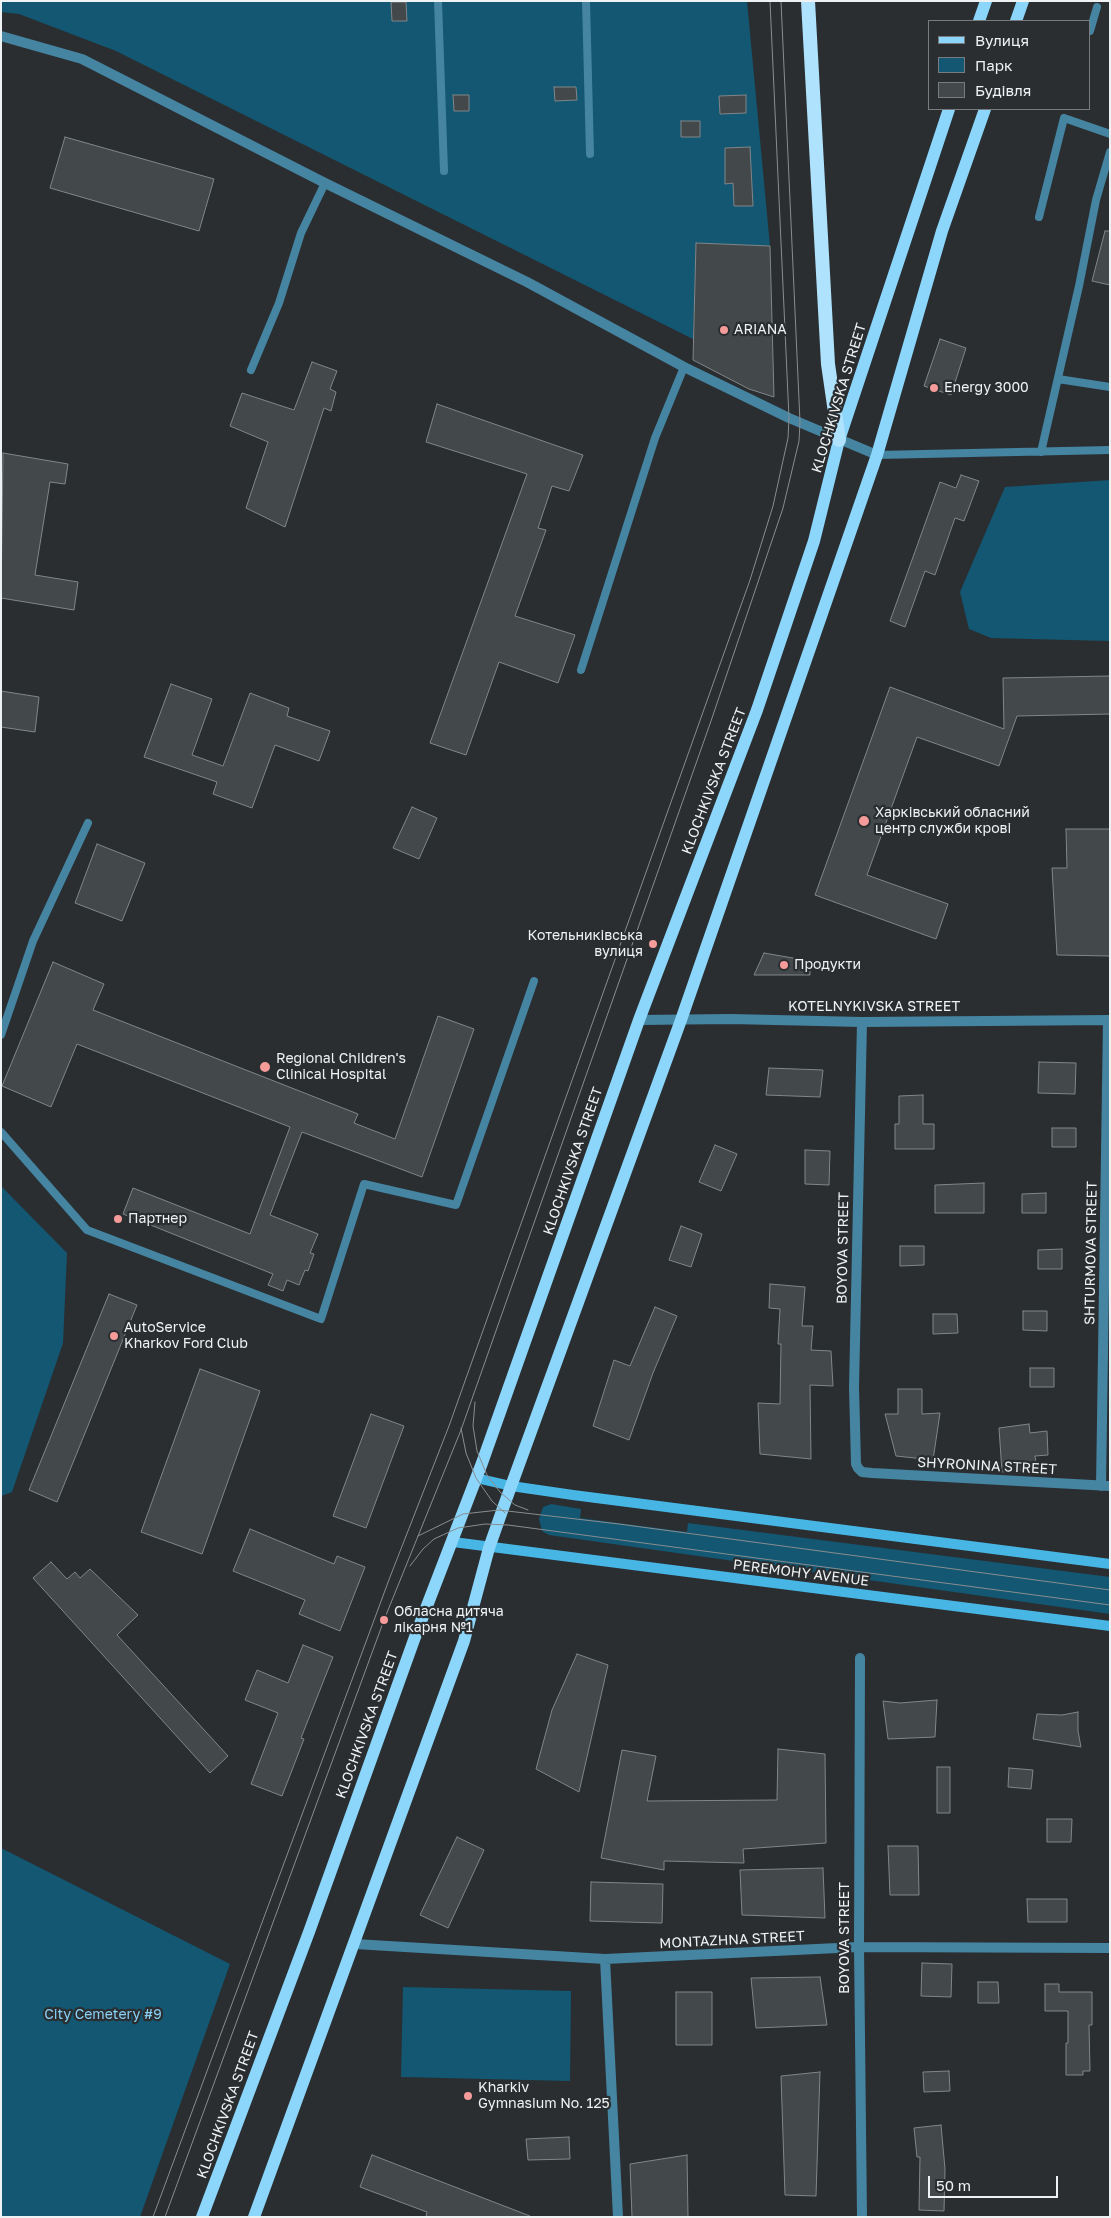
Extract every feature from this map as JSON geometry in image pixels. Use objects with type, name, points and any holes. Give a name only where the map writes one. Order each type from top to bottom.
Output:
[{"type":"highway","points":[[808,1],[828,364],[839,440]]},
{"type":"main road","points":[[979,20],[986,1]]},
{"type":"main road","points":[[1016,20],[1022,1]]},
{"type":"main road","name":"KLOCHKIVSKA STREET","points":[[202,2217],[309,1932],[415,1637],[453,1542],[639,1020],[757,710],[814,541],[839,440],[949,110]]},
{"type":"main road","points":[[254,2217],[464,1641],[489,1548],[681,1020],[877,455],[942,231],[985,110]]},
{"type":"main road","points":[[476,1478],[511,1486],[1110,1564]]},
{"type":"main road","name":"PEREMOHY AVENUE","points":[[453,1542],[1110,1626]]},
{"type":"street","points":[[1,36],[82,59],[325,183],[527,282],[684,367],[788,418],[877,455]]},
{"type":"street","name":"KOTELNYKIVSKA STREET","points":[[639,1020],[731,1019],[862,1022],[1109,1020]]},
{"type":"street","name":"SHTURMOVA STREET","points":[[1105,1486],[1109,1020]]},
{"type":"street","name":"BOYOVA STREET","points":[[862,1022],[854,1387],[856,1464],[862,1472]]},
{"type":"street","name":"SHYRONINA STREET","points":[[862,1472],[1105,1486]]},
{"type":"street","name":"BOYOVA STREET","points":[[860,1658],[859,1947],[862,2217]]},
{"type":"street","name":"MONTAZHNA STREET","points":[[355,1944],[605,1960],[859,1947],[1110,1948]]},
{"type":"street","points":[[605,1960],[618,2217]]},
{"type":"lane","points":[[438,1],[444,171]]},
{"type":"lane","points":[[586,1],[590,154]]},
{"type":"lane","points":[[1091,28],[1097,7]]},
{"type":"lane","points":[[1039,217],[1067,110]]},
{"type":"lane","points":[[1064,118],[1110,134]]},
{"type":"lane","points":[[1041,452],[1096,200],[1110,152]]},
{"type":"lane","points":[[251,370],[280,303],[301,233],[325,183]]},
{"type":"lane","points":[[581,670],[656,438],[684,367]]},
{"type":"lane","points":[[1058,379],[1110,386]]},
{"type":"lane","points":[[877,455],[1110,450]]},
{"type":"lane","points":[[1,1034],[33,941],[88,823]]},
{"type":"lane","points":[[1,1132],[88,1230],[321,1319],[364,1184],[456,1205],[534,981]]},
{"type":"green space","points":[[1,1],[747,1],[770,246],[696,244],[693,339],[116,51],[19,14],[1,12]]},
{"type":"green space","points":[[1110,480],[1110,641],[991,638],[969,629],[960,592],[1005,487]]},
{"type":"green space","points":[[1,1186],[67,1253],[63,1343],[12,1492],[1,1496]]},
{"type":"green space","points":[[551,1504],[581,1509],[580,1518],[687,1532],[688,1523],[1110,1577],[1110,1614],[549,1535],[542,1531],[539,1519],[543,1507]]},
{"type":"green space","name":"City Cemetery #9","points":[[1,1848],[230,1964],[140,2217],[1,2217]]},
{"type":"green space","points":[[403,1987],[571,1991],[570,2081],[401,2077]]},
{"type":"building","points":[[391,2],[406,2],[407,21],[392,21]]},
{"type":"building","points":[[554,87],[576,87],[577,100],[555,101]]},
{"type":"building","points":[[453,95],[469,95],[469,111],[454,111]]},
{"type":"building","points":[[746,95],[746,113],[720,114],[719,96]]},
{"type":"building","points":[[681,121],[700,121],[700,137],[681,137]]},
{"type":"building","points":[[65,137],[214,179],[199,231],[50,188]]},
{"type":"building","points":[[750,147],[753,206],[734,206],[733,183],[725,184],[725,148]]},
{"type":"building","points":[[1105,231],[1110,231],[1110,285],[1092,281]]},
{"type":"building","points":[[696,243],[770,246],[774,397],[749,389],[693,360]]},
{"type":"building","points":[[940,339],[966,348],[951,395],[924,386]]},
{"type":"building","points":[[312,362],[337,371],[330,389],[336,392],[331,411],[324,408],[285,527],[246,508],[268,442],[230,426],[242,393],[294,410]]},
{"type":"building","points":[[437,404],[583,455],[569,491],[552,486],[538,528],[546,530],[515,616],[575,635],[558,683],[499,662],[466,755],[430,743],[527,474],[426,442]]},
{"type":"building","points":[[3,453],[68,464],[65,484],[50,482],[35,575],[78,582],[74,610],[1,598]]},
{"type":"building","points":[[961,475],[979,481],[964,521],[955,518],[935,575],[925,571],[905,627],[890,621],[940,482],[956,488]]},
{"type":"building","name":"Харківський обласний центр служби крові","points":[[1110,676],[1110,714],[1017,716],[999,766],[917,737],[867,875],[948,904],[936,939],[815,895],[890,687],[1004,729],[1003,678]]},
{"type":"building","points":[[171,684],[212,699],[192,755],[223,766],[250,693],[289,708],[287,716],[330,731],[319,761],[275,745],[252,808],[213,794],[217,782],[144,757]]},
{"type":"building","points":[[1,691],[39,697],[35,732],[1,727]]},
{"type":"building","points":[[412,807],[437,818],[419,859],[393,848]]},
{"type":"building","points":[[1066,829],[1110,829],[1110,956],[1057,955],[1052,868],[1067,868]]},
{"type":"building","points":[[97,844],[145,863],[122,921],[75,903]]},
{"type":"building","name":"Продукти","points":[[764,953],[810,961],[810,975],[754,975]]},
{"type":"building","points":[[53,962],[104,984],[93,1010],[358,1114],[354,1123],[395,1139],[438,1016],[474,1029],[422,1177],[302,1132],[270,1215],[318,1234],[310,1253],[314,1254],[308,1271],[305,1270],[299,1285],[287,1280],[283,1291],[268,1285],[273,1274],[123,1214],[133,1188],[250,1234],[290,1127],[77,1044],[51,1107],[2,1086]]},
{"type":"building","points":[[1039,1062],[1076,1063],[1075,1094],[1038,1093]]},
{"type":"building","points":[[769,1068],[823,1070],[820,1097],[766,1095]]},
{"type":"building","points":[[923,1095],[923,1124],[934,1124],[934,1149],[895,1149],[895,1124],[899,1124],[899,1096]]},
{"type":"building","points":[[1052,1128],[1076,1128],[1076,1147],[1052,1147]]},
{"type":"building","points":[[715,1145],[737,1154],[721,1191],[699,1182]]},
{"type":"building","points":[[805,1150],[830,1151],[829,1185],[805,1184]]},
{"type":"building","points":[[984,1183],[984,1213],[935,1213],[935,1185]]},
{"type":"building","points":[[1046,1193],[1046,1213],[1022,1213],[1022,1194]]},
{"type":"building","points":[[681,1226],[702,1234],[691,1267],[669,1260]]},
{"type":"building","points":[[900,1246],[924,1246],[924,1265],[900,1266]]},
{"type":"building","points":[[1062,1249],[1062,1269],[1038,1269],[1038,1250]]},
{"type":"building","points":[[770,1284],[805,1287],[802,1326],[813,1326],[811,1350],[831,1351],[833,1386],[810,1385],[811,1459],[760,1454],[758,1403],[780,1404],[781,1344],[778,1344],[780,1309],[769,1308]]},
{"type":"building","points":[[109,1294],[137,1305],[57,1502],[29,1490]]},
{"type":"building","points":[[655,1307],[677,1316],[653,1373],[629,1440],[593,1426],[614,1360],[630,1366]]},
{"type":"building","points":[[1023,1311],[1047,1311],[1047,1331],[1023,1330]]},
{"type":"building","points":[[933,1314],[957,1314],[958,1333],[933,1334]]},
{"type":"building","points":[[1030,1368],[1054,1368],[1054,1387],[1030,1387]]},
{"type":"building","points":[[200,1369],[260,1391],[202,1554],[141,1532]]},
{"type":"building","points":[[898,1389],[922,1389],[922,1414],[940,1413],[933,1460],[896,1456],[885,1414],[898,1414]]},
{"type":"building","points":[[371,1414],[404,1426],[366,1528],[333,1516]]},
{"type":"building","points":[[1029,1424],[1030,1433],[1047,1431],[1048,1455],[1035,1456],[1037,1468],[1002,1472],[999,1428]]},
{"type":"building","points":[[250,1529],[334,1564],[337,1556],[365,1567],[340,1631],[299,1614],[305,1600],[233,1571]]},
{"type":"building","points":[[51,1562],[67,1579],[75,1572],[80,1578],[90,1569],[138,1615],[117,1635],[228,1756],[210,1773],[33,1578]]},
{"type":"building","points":[[303,1645],[333,1657],[301,1738],[304,1739],[282,1796],[251,1784],[278,1713],[245,1700],[257,1670],[288,1683]]},
{"type":"building","points":[[577,1654],[608,1665],[579,1792],[536,1769],[552,1710]]},
{"type":"building","points":[[937,1700],[935,1737],[888,1739],[883,1701],[900,1703]]},
{"type":"building","points":[[1078,1712],[1078,1731],[1081,1747],[1033,1739],[1037,1714],[1062,1715]]},
{"type":"building","points":[[778,1749],[825,1754],[826,1843],[743,1849],[744,1863],[664,1861],[664,1870],[601,1858],[622,1750],[656,1756],[647,1801],[777,1800]]},
{"type":"building","points":[[937,1767],[950,1767],[950,1813],[937,1813]]},
{"type":"building","points":[[1009,1768],[1033,1770],[1031,1789],[1008,1787]]},
{"type":"building","points":[[1047,1819],[1072,1819],[1071,1842],[1047,1842]]},
{"type":"building","points":[[457,1837],[484,1850],[448,1928],[420,1915]]},
{"type":"building","points":[[888,1846],[918,1846],[919,1895],[890,1895]]},
{"type":"building","points":[[823,1868],[825,1918],[742,1915],[740,1870]]},
{"type":"building","points":[[591,1882],[663,1884],[662,1923],[590,1921]]},
{"type":"building","points":[[1027,1899],[1067,1899],[1067,1922],[1028,1922]]},
{"type":"building","points":[[922,1963],[952,1964],[951,1997],[921,1996]]},
{"type":"building","points":[[820,1977],[827,2025],[756,2028],[751,1978]]},
{"type":"building","points":[[978,1982],[998,1982],[999,2003],[978,2003]]},
{"type":"building","points":[[1045,1984],[1059,1984],[1059,1992],[1092,1992],[1092,2025],[1089,2025],[1090,2071],[1083,2071],[1083,2075],[1066,2075],[1068,2011],[1045,2011]]},
{"type":"building","points":[[676,1992],[712,1992],[712,2045],[676,2045]]},
{"type":"building","points":[[949,2071],[950,2091],[924,2092],[923,2072]]},
{"type":"building","points":[[820,2072],[816,2196],[785,2195],[781,2076]]},
{"type":"building","points":[[941,2125],[945,2169],[944,2211],[919,2210],[920,2157],[917,2157],[914,2128]]},
{"type":"building","points":[[569,2137],[570,2159],[528,2160],[526,2139]]},
{"type":"building","points":[[372,2155],[530,2216],[426,2217],[427,2212],[360,2187]]},
{"type":"building","points":[[687,2155],[688,2217],[632,2217],[630,2164]]},
{"type":"tram line","points":[[153,2217],[390,1577],[449,1426],[750,580],[773,506],[788,438],[789,418],[770,1]]},
{"type":"tram line","points":[[165,2217],[384,1620],[461,1430],[711,721],[783,508],[799,441],[800,422],[781,1]]},
{"type":"tram line","points":[[475,1402],[473,1426],[477,1451],[487,1475],[500,1492],[515,1505],[528,1510]]},
{"type":"tram line","points":[[461,1428],[466,1453],[476,1478],[492,1501],[505,1513]]},
{"type":"tram line","points":[[418,1536],[463,1514],[499,1510],[619,1524],[1110,1590]]},
{"type":"tram line","points":[[410,1566],[423,1549],[434,1539],[458,1528],[485,1524],[508,1525],[1110,1605]]},
{"type":"place","name":"ARIANA","points":[[724,330]]},
{"type":"place","name":"Energy 3000","points":[[934,388]]},
{"type":"place","name":"Харківський обласний центр служби крові","points":[[864,821]]},
{"type":"place","name":"Котельниківська вулиця","points":[[653,944]]},
{"type":"place","name":"Продукти","points":[[784,965]]},
{"type":"place","name":"Regional Children's Clinical Hospital","points":[[265,1067]]},
{"type":"place","name":"Партнер","points":[[118,1219]]},
{"type":"place","name":"AutoService Kharkov Ford Club","points":[[114,1336]]},
{"type":"place","name":"Обласна дитяча лікарня №1","points":[[384,1620]]},
{"type":"place","name":"Kharkiv Gymnasium No. 125","points":[[468,2096]]}]
